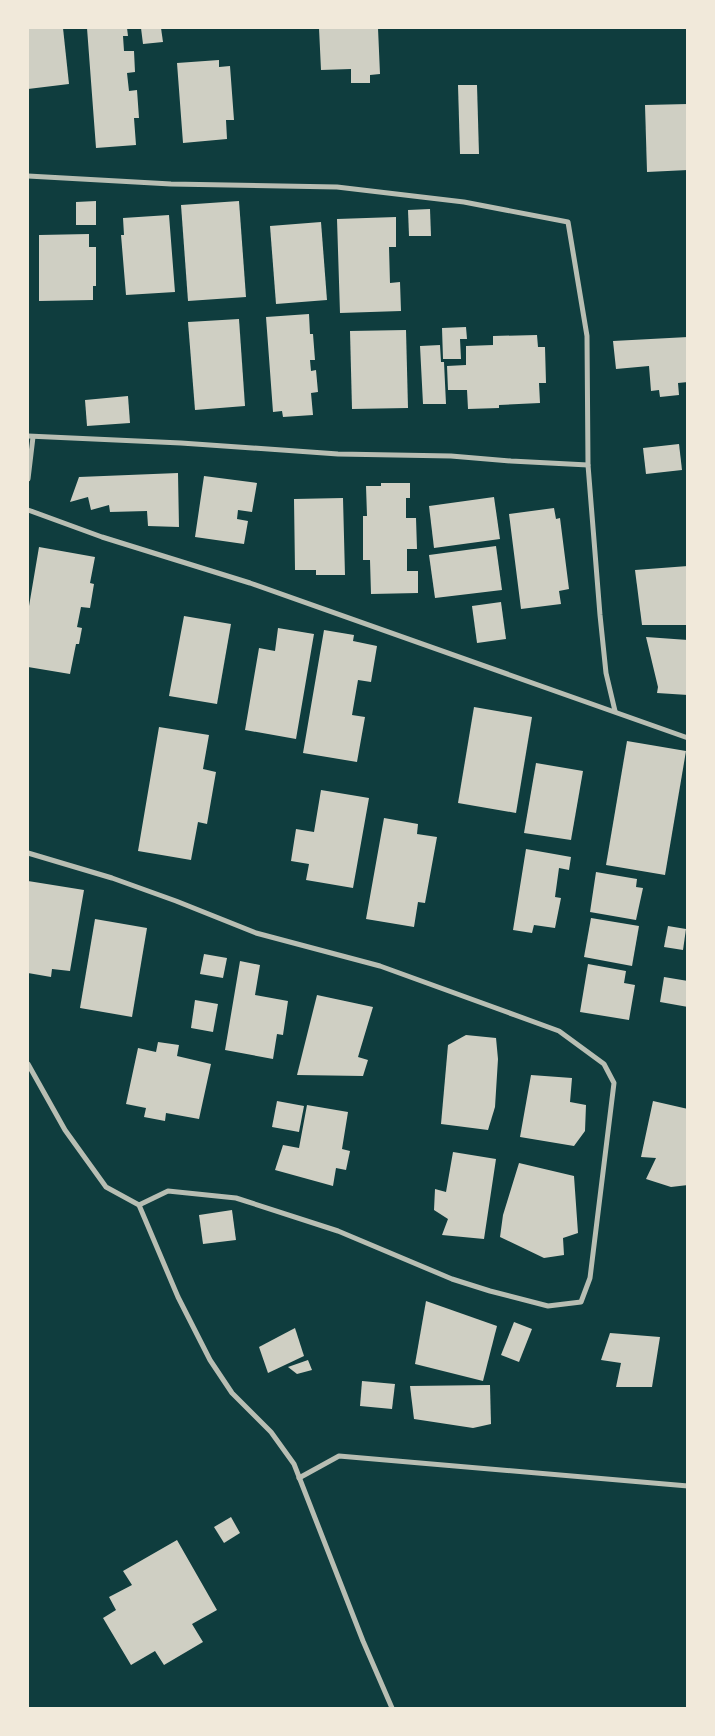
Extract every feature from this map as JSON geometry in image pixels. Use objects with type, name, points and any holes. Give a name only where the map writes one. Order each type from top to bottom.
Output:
[{"type":"street","points":[[28,176],[171,184],[337,187],[464,202],[568,222],[588,336],[588,465],[606,673],[615,711]]},
{"type":"street","points":[[28,479],[30,436],[338,454],[451,456],[588,465]]},
{"type":"street","points":[[28,510],[102,537],[250,583],[688,738]]},
{"type":"street","points":[[28,853],[112,878],[256,933],[380,966],[559,1031],[604,1064],[614,1083],[590,1278],[581,1302],[548,1306],[490,1291],[452,1279],[338,1231],[236,1198],[168,1191],[139,1205]]},
{"type":"street","points":[[28,1064],[65,1130],[106,1187],[139,1205],[178,1297],[210,1360],[232,1394],[271,1432],[294,1464],[363,1641],[392,1708]]},
{"type":"street","points":[[299,1478],[339,1456],[688,1486]]},
{"type":"building","points":[[28,28],[63,28],[69,84],[28,89]]},
{"type":"building","points":[[87,28],[127,28],[128,36],[123,36],[124,51],[134,51],[135,72],[127,73],[129,91],[137,90],[139,118],[134,118],[136,145],[96,148]]},
{"type":"building","points":[[141,28],[161,28],[163,42],[143,44]]},
{"type":"building","points":[[319,28],[378,28],[380,74],[370,75],[370,83],[351,83],[351,69],[321,70]]},
{"type":"building","points":[[219,60],[219,67],[230,66],[234,120],[226,120],[227,139],[183,143],[177,63]]},
{"type":"building","points":[[458,85],[477,85],[479,154],[460,154]]},
{"type":"building","points":[[688,104],[688,170],[647,172],[645,105]]},
{"type":"building","points":[[96,201],[96,225],[76,225],[76,202]]},
{"type":"building","points":[[239,201],[246,297],[188,301],[181,205]]},
{"type":"building","points":[[430,209],[431,236],[409,236],[408,210]]},
{"type":"building","points":[[169,215],[175,292],[126,295],[121,235],[124,235],[123,218]]},
{"type":"building","points":[[396,217],[396,247],[389,247],[390,283],[400,282],[401,311],[340,313],[337,219]]},
{"type":"building","points":[[321,222],[327,300],[276,304],[270,226]]},
{"type":"building","points":[[89,234],[89,247],[96,247],[96,286],[93,286],[93,300],[39,301],[39,235]]},
{"type":"building","points":[[309,314],[310,334],[313,334],[315,360],[310,360],[311,371],[316,370],[318,392],[311,393],[313,415],[283,417],[282,411],[273,412],[266,317]]},
{"type":"building","points":[[239,319],[245,406],[195,410],[188,322]]},
{"type":"building","points":[[466,327],[467,339],[460,339],[461,359],[443,359],[442,328]]},
{"type":"building","points":[[406,330],[408,408],[352,409],[350,331]]},
{"type":"building","points":[[537,335],[538,347],[545,347],[546,383],[539,383],[540,403],[499,405],[499,408],[468,409],[467,390],[448,390],[447,366],[466,365],[466,346],[493,345],[493,336]]},
{"type":"building","points":[[688,337],[688,382],[678,383],[679,395],[660,397],[659,390],[651,391],[649,366],[616,369],[613,341]]},
{"type":"building","points":[[440,345],[441,362],[444,362],[446,404],[423,404],[420,346]]},
{"type":"building","points":[[128,396],[130,423],[87,426],[85,400]]},
{"type":"building","points":[[679,444],[682,470],[646,474],[643,448]]},
{"type":"building","points":[[178,473],[179,527],[148,526],[147,511],[110,512],[109,505],[91,510],[88,497],[70,502],[79,477]]},
{"type":"building","points":[[204,476],[257,483],[252,512],[238,510],[237,519],[248,521],[244,544],[195,537]]},
{"type":"building","points":[[381,483],[410,483],[410,498],[406,498],[406,518],[416,518],[417,549],[407,549],[407,571],[418,571],[418,593],[371,594],[370,560],[363,560],[363,516],[367,516],[366,486],[381,486]]},
{"type":"building","points":[[494,497],[500,539],[434,548],[429,506]]},
{"type":"building","points":[[343,498],[345,575],[316,575],[316,570],[295,570],[294,499]]},
{"type":"building","points":[[554,508],[556,519],[560,518],[569,589],[559,591],[561,604],[521,609],[509,514]]},
{"type":"building","points":[[496,546],[502,590],[435,598],[429,555]]},
{"type":"building","points":[[39,547],[95,557],[90,583],[94,584],[90,608],[81,607],[77,627],[82,628],[79,644],[76,644],[70,674],[28,667],[28,612]]},
{"type":"building","points":[[688,566],[688,625],[642,625],[635,570]]},
{"type":"building","points":[[501,602],[506,639],[477,643],[472,606]]},
{"type":"building","points":[[184,616],[231,624],[217,704],[169,696]]},
{"type":"building","points":[[278,628],[314,634],[296,739],[245,730],[259,648],[275,651]]},
{"type":"building","points":[[324,630],[354,635],[353,641],[377,646],[371,682],[358,680],[352,715],[365,717],[357,762],[303,753]]},
{"type":"building","points":[[646,637],[688,640],[688,695],[657,693],[658,687]]},
{"type":"building","points":[[474,707],[532,717],[516,813],[458,803]]},
{"type":"building","points":[[159,727],[209,735],[203,769],[216,772],[207,824],[198,822],[191,860],[138,851]]},
{"type":"building","points":[[627,741],[686,751],[665,875],[606,865]]},
{"type":"building","points":[[536,763],[583,771],[571,840],[524,833]]},
{"type":"building","points":[[321,790],[369,798],[353,888],[306,880],[309,864],[291,861],[296,829],[314,832]]},
{"type":"building","points":[[384,818],[418,824],[417,834],[437,837],[425,903],[418,902],[414,927],[366,919]]},
{"type":"building","points":[[526,849],[571,857],[569,870],[559,868],[555,897],[561,898],[555,928],[534,925],[532,933],[513,930]]},
{"type":"building","points":[[596,872],[637,879],[636,887],[643,888],[636,920],[590,912]]},
{"type":"building","points":[[28,881],[84,890],[70,971],[52,969],[51,977],[28,973]]},
{"type":"building","points":[[591,918],[639,926],[632,966],[584,957]]},
{"type":"building","points":[[95,919],[147,928],[132,1017],[80,1008]]},
{"type":"building","points":[[668,926],[686,929],[683,950],[664,947]]},
{"type":"building","points":[[204,954],[227,958],[223,978],[200,974]]},
{"type":"building","points":[[240,961],[260,965],[255,995],[288,1001],[283,1035],[277,1034],[273,1059],[225,1050]]},
{"type":"building","points":[[588,964],[626,971],[624,983],[635,985],[629,1020],[580,1012]]},
{"type":"building","points":[[664,977],[688,981],[688,1007],[660,1002]]},
{"type":"building","points":[[317,995],[373,1007],[358,1057],[368,1060],[363,1076],[297,1075]]},
{"type":"building","points":[[195,1000],[218,1004],[213,1032],[191,1028]]},
{"type":"building","points":[[466,1035],[496,1038],[498,1059],[495,1107],[488,1130],[441,1124],[448,1045]]},
{"type":"building","points":[[158,1042],[179,1045],[177,1056],[211,1064],[199,1119],[166,1113],[165,1121],[144,1117],[146,1108],[126,1104],[138,1048],[156,1052]]},
{"type":"building","points":[[531,1075],[572,1078],[570,1102],[586,1105],[585,1131],[574,1146],[520,1137]]},
{"type":"building","points":[[277,1101],[304,1106],[299,1132],[272,1127]]},
{"type":"building","points":[[653,1101],[688,1109],[688,1185],[671,1187],[646,1179],[656,1158],[641,1157]]},
{"type":"building","points":[[307,1105],[348,1112],[342,1149],[350,1151],[346,1170],[336,1168],[333,1186],[275,1170],[283,1145],[299,1148]]},
{"type":"building","points":[[453,1152],[496,1159],[484,1239],[442,1235],[448,1219],[434,1210],[435,1189],[446,1192]]},
{"type":"building","points":[[519,1163],[574,1176],[578,1233],[563,1238],[564,1255],[544,1258],[500,1237],[503,1215]]},
{"type":"building","points":[[232,1210],[236,1240],[203,1244],[199,1215]]},
{"type":"building","points":[[426,1301],[497,1326],[483,1381],[415,1364]]},
{"type":"building","points":[[514,1322],[532,1329],[519,1362],[501,1355]]},
{"type":"building","points":[[295,1328],[304,1356],[268,1373],[259,1347]]},
{"type":"building","points":[[610,1333],[660,1337],[652,1387],[616,1387],[621,1363],[601,1360]]},
{"type":"building","points":[[308,1360],[312,1370],[297,1374],[288,1367]]},
{"type":"building","points":[[362,1381],[395,1384],[392,1409],[360,1406]]},
{"type":"building","points":[[490,1385],[491,1424],[473,1428],[414,1419],[410,1386]]},
{"type":"building","points":[[231,1517],[240,1533],[224,1543],[214,1527]]},
{"type":"building","points":[[177,1540],[217,1610],[192,1624],[203,1642],[164,1665],[155,1651],[131,1665],[103,1618],[116,1610],[109,1597],[132,1585],[123,1571]]}]
